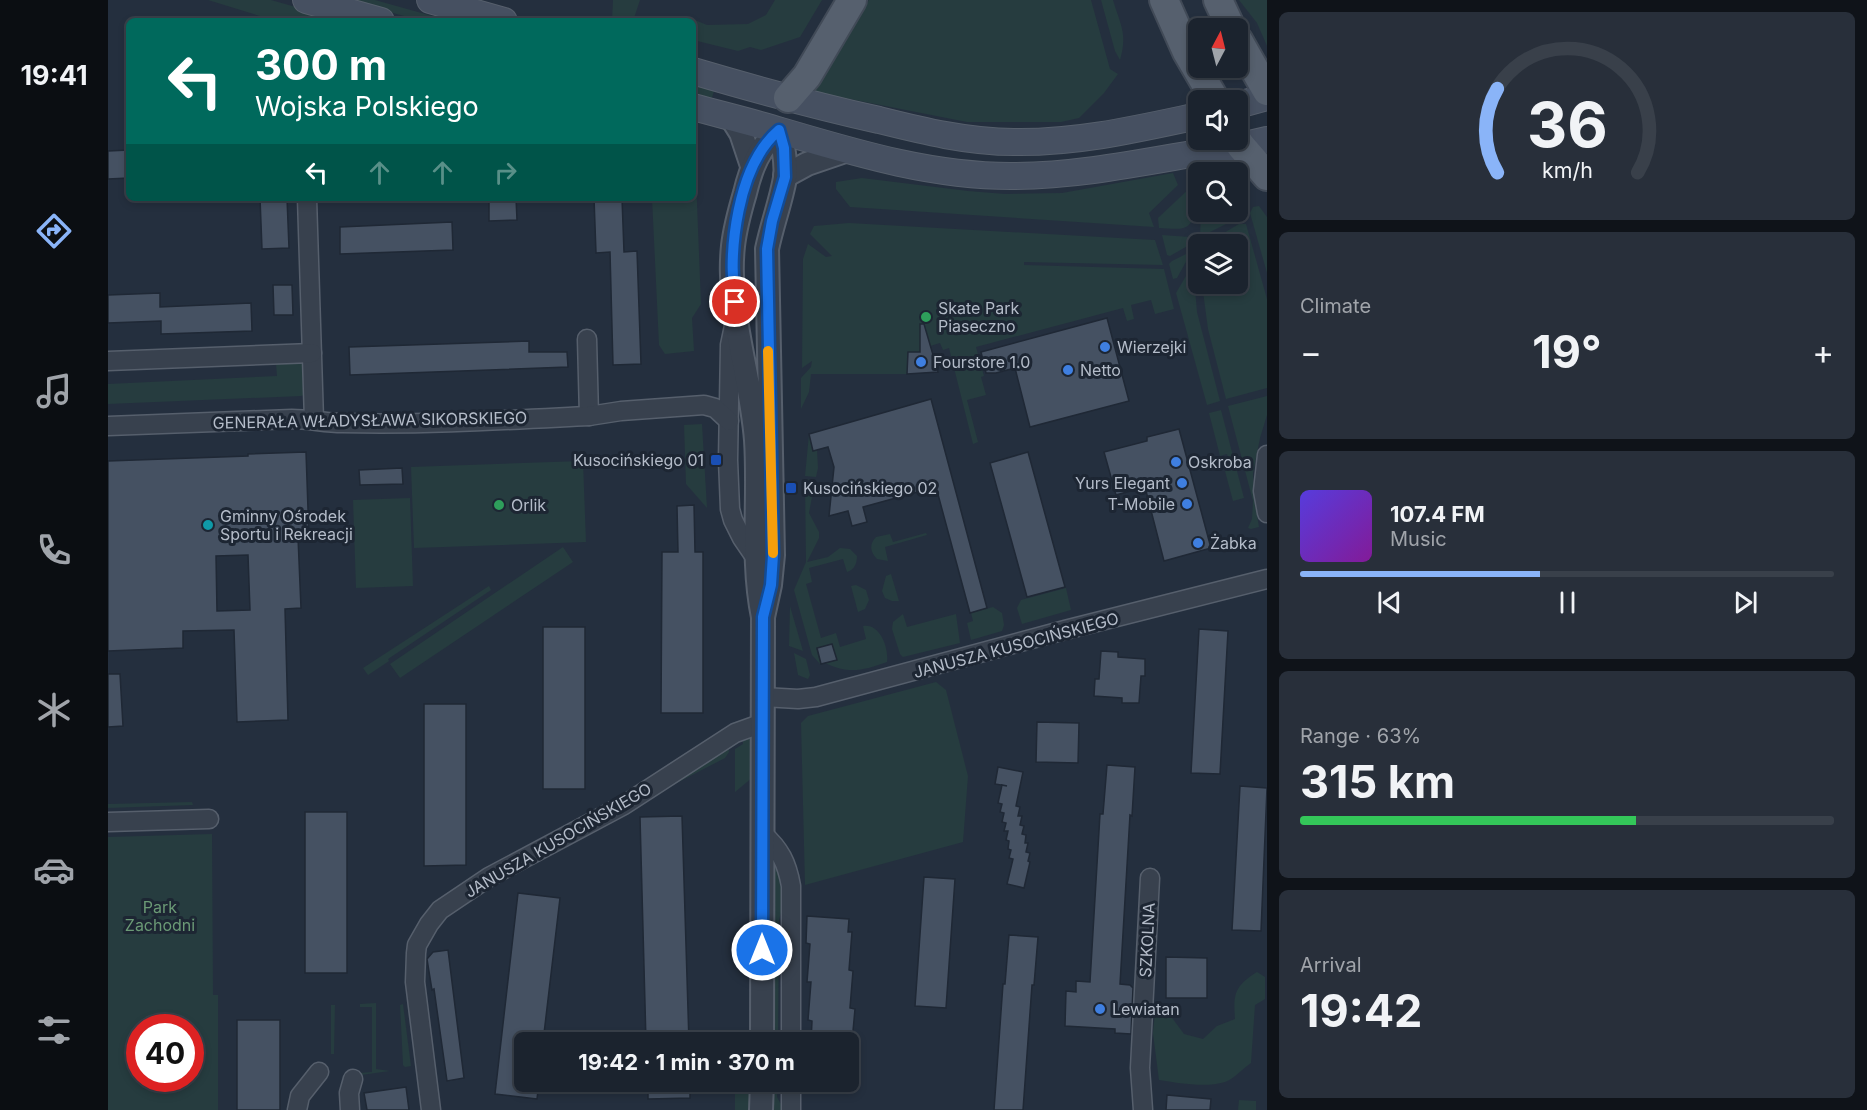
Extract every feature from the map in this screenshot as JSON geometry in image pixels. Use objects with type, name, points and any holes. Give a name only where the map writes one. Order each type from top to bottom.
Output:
[{"type":"main road","points":[[306,0],[370,18]]},
{"type":"main road","points":[[430,0],[493,18]]},
{"type":"main road","points":[[779,130],[788,98],[807,76],[852,0]]},
{"type":"main road","points":[[1164,0],[1187,52],[1209,90]]},
{"type":"main road","points":[[1218,0],[1226,18]]},
{"type":"main road","points":[[1248,58],[1267,91]]},
{"type":"main road","points":[[696,72],[846,113],[935,133],[984,141],[1014,142],[1097,137],[1188,118]]},
{"type":"main road","points":[[1248,102],[1267,97]]},
{"type":"main road","points":[[696,108],[845,151],[924,168],[1011,176],[1068,173],[1202,150]]},
{"type":"main road","points":[[779,130],[846,113]]},
{"type":"main road","points":[[1248,142],[1267,176]]},
{"type":"street","points":[[731,117],[741,133],[752,166]]},
{"type":"street","points":[[762,1032],[763,617],[757,588],[754,414],[737,319],[733,286],[733,247],[737,219],[752,166],[763,147],[779,130]]},
{"type":"street","points":[[763,617],[771,585],[773,555],[767,249],[772,221],[785,177],[784,148],[779,130]]},
{"type":"street","points":[[785,177],[807,164],[845,151]]},
{"type":"street","points":[[308,201],[314,420]]},
{"type":"street","points":[[737,319],[730,345],[728,487],[733,520],[741,538],[757,560]]},
{"type":"street","points":[[587,339],[589,416]]},
{"type":"street","points":[[108,361],[312,353]]},
{"type":"street","points":[[729,372],[725,381],[704,405],[714,408],[729,420]]},
{"type":"street","name":"GENERAŁA WŁADYSŁAWA SIKORSKIEGO","points":[[108,426],[314,420],[338,423],[398,423],[589,416],[621,411],[704,405]]},
{"type":"street","points":[[1267,455],[1263,491],[1267,513]]},
{"type":"street","name":"JANUSZA KUSOCIŃSKIEGO","points":[[764,697],[816,697],[1267,579]]},
{"type":"street","name":"JANUSZA KUSOCIŃSKIEGO","points":[[431,1110],[415,972],[417,945],[440,910],[489,877],[624,805],[735,733],[763,723]]},
{"type":"street","points":[[108,822],[209,819]]},
{"type":"street","points":[[763,834],[782,855],[788,867],[791,886],[791,1032]]},
{"type":"street","name":"SZKOLNA","points":[[1143,1110],[1140,1068],[1150,878]]},
{"type":"street","points":[[297,1110],[300,1096],[319,1072]]},
{"type":"street","points":[[350,1110],[349,1093],[353,1079]]},
{"type":"street","points":[[762,1092],[762,1110]]},
{"type":"street","points":[[791,1092],[791,1110]]},
{"type":"green space","points":[[208,0],[271,0],[334,18],[266,18]]},
{"type":"green space","points":[[346,0],[375,0],[439,18],[411,18]]},
{"type":"green space","points":[[613,0],[640,0],[634,18],[612,18]]},
{"type":"green space","points":[[775,0],[822,0],[800,37],[761,50],[750,47],[738,51],[696,41],[696,20],[707,25],[748,24],[766,15]]},
{"type":"green space","points":[[869,0],[1091,0],[1110,69],[1118,74],[1104,93],[1079,118],[1061,122],[967,122],[814,92]]},
{"type":"green space","points":[[1101,0],[1113,0],[1123,36],[1120,60],[1115,51]]},
{"type":"green space","points":[[1239,0],[1267,0],[1267,46],[1257,23]]},
{"type":"green space","points":[[696,86],[714,91],[711,101],[696,97]]},
{"type":"green space","points":[[1173,173],[1178,185],[1149,213],[1154,227],[850,207],[836,189],[836,182],[862,178],[1005,194],[1062,193]]},
{"type":"green space","points":[[696,178],[701,304],[692,318],[694,351],[665,354],[659,345],[652,201],[696,201]]},
{"type":"green space","points":[[1188,190],[1188,222],[1190,222],[1188,225],[1179,229],[1159,228],[1158,218]]},
{"type":"green space","points":[[1259,206],[1267,217],[1267,273],[1250,213],[1253,207]]},
{"type":"green space","points":[[1201,222],[1230,222],[1206,234],[1200,234]]},
{"type":"green space","points":[[849,223],[1155,240],[1163,265],[1024,262],[1024,265],[1164,269],[1174,309],[1155,314],[1151,300],[1131,305],[1134,319],[1127,321],[1123,308],[976,347],[984,376],[981,377],[986,395],[967,400],[978,442],[973,444],[949,348],[943,350],[940,343],[930,346],[932,350],[920,351],[907,360],[907,374],[811,374],[809,392],[801,409],[801,378],[811,367],[812,361],[802,368],[803,259],[808,244],[826,257],[832,256],[810,234],[814,226]]},
{"type":"green space","points":[[1239,224],[1246,224],[1267,299],[1267,388],[1226,399],[1208,329],[1203,294],[1248,294],[1248,234],[1222,234]]},
{"type":"green space","points":[[1162,235],[1188,237],[1188,246],[1170,256],[1167,255]]},
{"type":"green space","points":[[1188,253],[1188,258],[1177,278],[1173,279],[1169,264]]},
{"type":"green space","points":[[1188,273],[1188,294],[1196,294],[1197,312],[1220,401],[1207,405],[1176,293]]},
{"type":"green space","points":[[300,363],[305,367],[304,395],[301,396],[108,404],[108,384],[277,376],[276,364]]},
{"type":"green space","points":[[1267,396],[1267,415],[1253,473],[1259,527],[1251,529],[1248,528],[1252,519],[1253,501],[1228,406]]},
{"type":"green space","points":[[1221,410],[1244,498],[1233,501],[1225,471],[1231,469],[1227,454],[1220,456],[1209,413]]},
{"type":"green space","points":[[702,424],[707,508],[686,484],[684,425]]},
{"type":"green space","points":[[809,434],[813,450],[817,450],[816,477],[805,476]]},
{"type":"green space","name":"Orlik","points":[[583,461],[586,542],[414,548],[411,467]]},
{"type":"green space","points":[[805,479],[815,481],[809,513],[819,532],[819,538],[807,562],[828,557],[840,548],[850,549],[857,556],[855,566],[847,572],[843,559],[809,568],[812,582],[806,584],[821,638],[836,633],[840,647],[866,639],[863,626],[869,626],[879,632],[885,644],[887,662],[870,668],[841,669],[825,663],[837,660],[832,644],[816,648],[821,665],[812,655],[794,590],[806,562]]},
{"type":"green space","points":[[410,498],[413,586],[356,588],[353,500]]},
{"type":"green space","points":[[926,533],[927,535],[885,547],[888,561],[877,559],[873,554],[871,545],[876,537],[890,534],[893,542]]},
{"type":"green space","points":[[563,547],[573,562],[400,678],[390,664]]},
{"type":"green space","points":[[891,574],[899,601],[885,598],[882,591],[886,576]]},
{"type":"green space","points":[[856,585],[866,590],[869,600],[865,609],[858,612],[851,586]]},
{"type":"green space","points":[[489,586],[491,590],[368,675],[363,668]]},
{"type":"green space","points":[[1066,588],[1071,610],[1022,624],[1017,608],[1021,600]]},
{"type":"green space","points":[[790,606],[803,651],[789,646]]},
{"type":"green space","points":[[993,607],[1002,613],[1004,625],[1002,631],[971,640],[967,623],[973,621],[971,613]]},
{"type":"green space","points":[[903,614],[907,627],[956,614],[960,643],[903,657],[892,629],[893,622]]},
{"type":"green space","points":[[794,653],[806,659],[810,675],[808,679],[798,675]]},
{"type":"green space","points":[[936,682],[946,690],[968,776],[963,842],[805,885],[801,723],[808,716]]},
{"type":"green space","points":[[743,737],[751,739],[752,743],[753,777],[735,792],[735,749],[743,744]]},
{"type":"green space","points":[[728,745],[729,752],[725,758],[636,804]]},
{"type":"green space","points":[[192,802],[193,805],[108,808],[108,804]]},
{"type":"green space","name":"Park Zachodni","points":[[212,834],[213,995],[218,995],[218,1110],[108,1110],[108,837]]},
{"type":"green space","points":[[773,858],[781,871],[784,888],[779,920],[778,1032],[773,1032]]},
{"type":"green space","points":[[1257,972],[1265,977],[1265,999],[1255,1005],[1251,1063],[1232,1078],[1217,1084],[1159,1080],[1153,1033],[1155,1013],[1164,1007],[1184,1034],[1203,1039],[1217,1026],[1235,1019],[1234,1003],[1237,991]]},
{"type":"green space","points":[[376,1003],[376,1069],[390,1071],[361,1075],[359,1073],[372,1072],[372,1007],[360,1007],[360,1004]]},
{"type":"green space","points":[[403,1004],[411,1066],[405,1067],[403,1065],[400,1005]]},
{"type":"green space","points":[[331,1005],[335,1005],[334,1054],[331,1054]]},
{"type":"green space","points":[[735,1092],[752,1092],[752,1110],[735,1110]]},
{"type":"green space","points":[[773,1092],[777,1092],[777,1097],[784,1110],[773,1110]]},
{"type":"green space","points":[[1239,1100],[1256,1101],[1256,1110],[1238,1110]]},
{"type":"building","points":[[126,150],[126,178],[108,179],[108,151]]},
{"type":"building","points":[[260,201],[287,201],[289,248],[262,249]]},
{"type":"building","points":[[489,201],[516,201],[517,220],[489,221]]},
{"type":"building","points":[[594,201],[622,201],[624,252],[637,251],[641,364],[613,365],[610,252],[596,253]]},
{"type":"building","points":[[452,222],[453,250],[340,254],[340,227]]},
{"type":"building","points":[[273,285],[292,285],[293,315],[274,315]]},
{"type":"building","points":[[160,293],[160,307],[251,303],[252,331],[161,334],[161,321],[108,323],[108,295]]},
{"type":"building","name":"Netto","points":[[1107,318],[1129,401],[1030,427],[1015,368],[986,373],[981,352]]},
{"type":"building","points":[[920,324],[924,324],[938,372],[907,374],[908,352],[920,352]]},
{"type":"building","points":[[529,341],[529,352],[567,352],[568,367],[350,375],[349,347]]},
{"type":"building","points":[[931,399],[987,608],[970,613],[936,487],[863,507],[867,522],[852,526],[848,511],[829,516],[834,467],[828,447],[813,451],[809,434]]},
{"type":"building","points":[[1179,429],[1211,548],[1164,561],[1145,487],[1116,495],[1104,452],[1147,441],[1147,437]]},
{"type":"building","points":[[306,452],[309,537],[298,537],[301,608],[285,609],[288,720],[237,722],[234,630],[183,631],[183,648],[108,651],[108,461],[248,456],[248,454]],"holes":[[[248,555],[250,610],[217,611],[216,556]]]},
{"type":"building","points":[[1028,452],[1065,587],[1027,597],[990,463]]},
{"type":"building","points":[[402,468],[403,484],[360,485],[359,470]]},
{"type":"building","points":[[694,505],[695,552],[703,552],[703,713],[661,713],[662,552],[678,552],[677,506]]},
{"type":"building","points":[[543,627],[585,627],[585,789],[543,789]]},
{"type":"building","points":[[1199,629],[1228,631],[1220,774],[1191,773]]},
{"type":"building","points":[[832,644],[837,660],[821,664],[817,648]]},
{"type":"building","points":[[1101,651],[1118,652],[1118,657],[1145,659],[1145,676],[1141,676],[1139,703],[1122,703],[1122,698],[1094,696],[1095,679],[1099,679]]},
{"type":"building","points":[[108,674],[120,674],[123,726],[108,727]]},
{"type":"building","points":[[424,704],[466,704],[466,865],[424,866]]},
{"type":"building","points":[[1037,722],[1079,723],[1078,763],[1036,762]]},
{"type":"building","points":[[1107,765],[1135,767],[1120,984],[1130,985],[1133,988],[1131,1034],[1115,1033],[1115,1029],[1065,1026],[1066,991],[1076,992],[1076,981],[1090,982],[1100,814],[1103,814]]},
{"type":"building","points":[[998,767],[1023,772],[1016,806],[1020,807],[1018,816],[1022,816],[1020,825],[1024,826],[1022,834],[1026,835],[1025,843],[1028,843],[1026,852],[1030,853],[1024,888],[1007,884],[1013,859],[1009,858],[1011,850],[1008,849],[1009,841],[1006,840],[1008,831],[1004,831],[1006,823],[1002,822],[1004,813],[1000,812],[1002,804],[998,803],[1002,785],[995,784]]},
{"type":"building","points":[[1240,786],[1267,788],[1261,931],[1232,930]]},
{"type":"building","points":[[305,812],[347,812],[347,973],[305,973]]},
{"type":"building","points":[[682,816],[689,1032],[646,1032],[640,817]]},
{"type":"building","points":[[924,877],[955,879],[946,1008],[915,1006]]},
{"type":"building","points":[[518,893],[560,898],[544,1032],[514,1032],[514,1092],[538,1092],[537,1099],[495,1094]]},
{"type":"building","points":[[807,916],[849,919],[848,932],[852,932],[849,970],[853,971],[850,1008],[855,1009],[853,1032],[811,1032],[812,1021],[808,1020],[811,982],[807,982],[810,944],[806,943]]},
{"type":"building","points":[[1009,935],[1038,937],[1034,985],[1032,985],[1023,1110],[994,1110],[1003,984],[1005,984]]},
{"type":"building","points":[[448,950],[464,1078],[447,1081],[434,989],[432,990],[427,959],[433,952]]},
{"type":"building","points":[[1166,957],[1207,958],[1207,998],[1166,998]]},
{"type":"building","points":[[237,1020],[280,1020],[280,1110],[237,1110]]},
{"type":"building","points":[[406,1087],[409,1110],[367,1110],[364,1093]]},
{"type":"building","points":[[648,1092],[690,1092],[690,1098],[648,1099]]},
{"type":"building","points":[[1167,1095],[1211,1099],[1210,1110],[1166,1110]]},
{"type":"slow traffic","points":[[768,351],[773,553]]},
{"type":"place","name":"Skate Park Piaseczno","points":[[926,317]]},
{"type":"place","name":"Wierzejki","points":[[1105,347]]},
{"type":"place","name":"Fourstore 1.0","points":[[921,362]]},
{"type":"place","name":"Netto","points":[[1068,370]]},
{"type":"place","name":"Kusocińskiego 01","points":[[716,460]]},
{"type":"place","name":"Oskroba","points":[[1176,462]]},
{"type":"place","name":"Yurs Elegant","points":[[1182,483]]},
{"type":"place","name":"Kusocińskiego 02","points":[[791,488]]},
{"type":"place","name":"T-Mobile","points":[[1187,504]]},
{"type":"place","name":"Orlik","points":[[499,505]]},
{"type":"place","name":"Gminny Ośrodek Sportu i Rekreacji","points":[[208,525]]},
{"type":"place","name":"Żabka","points":[[1198,543]]},
{"type":"place","name":"Lewiatan","points":[[1100,1009]]},
{"type":"route","points":[[735,302],[733,247],[737,219],[752,166],[769,138],[779,130],[784,148],[785,177],[772,221],[767,249],[773,555],[771,585],[763,617],[762,950]]}]
